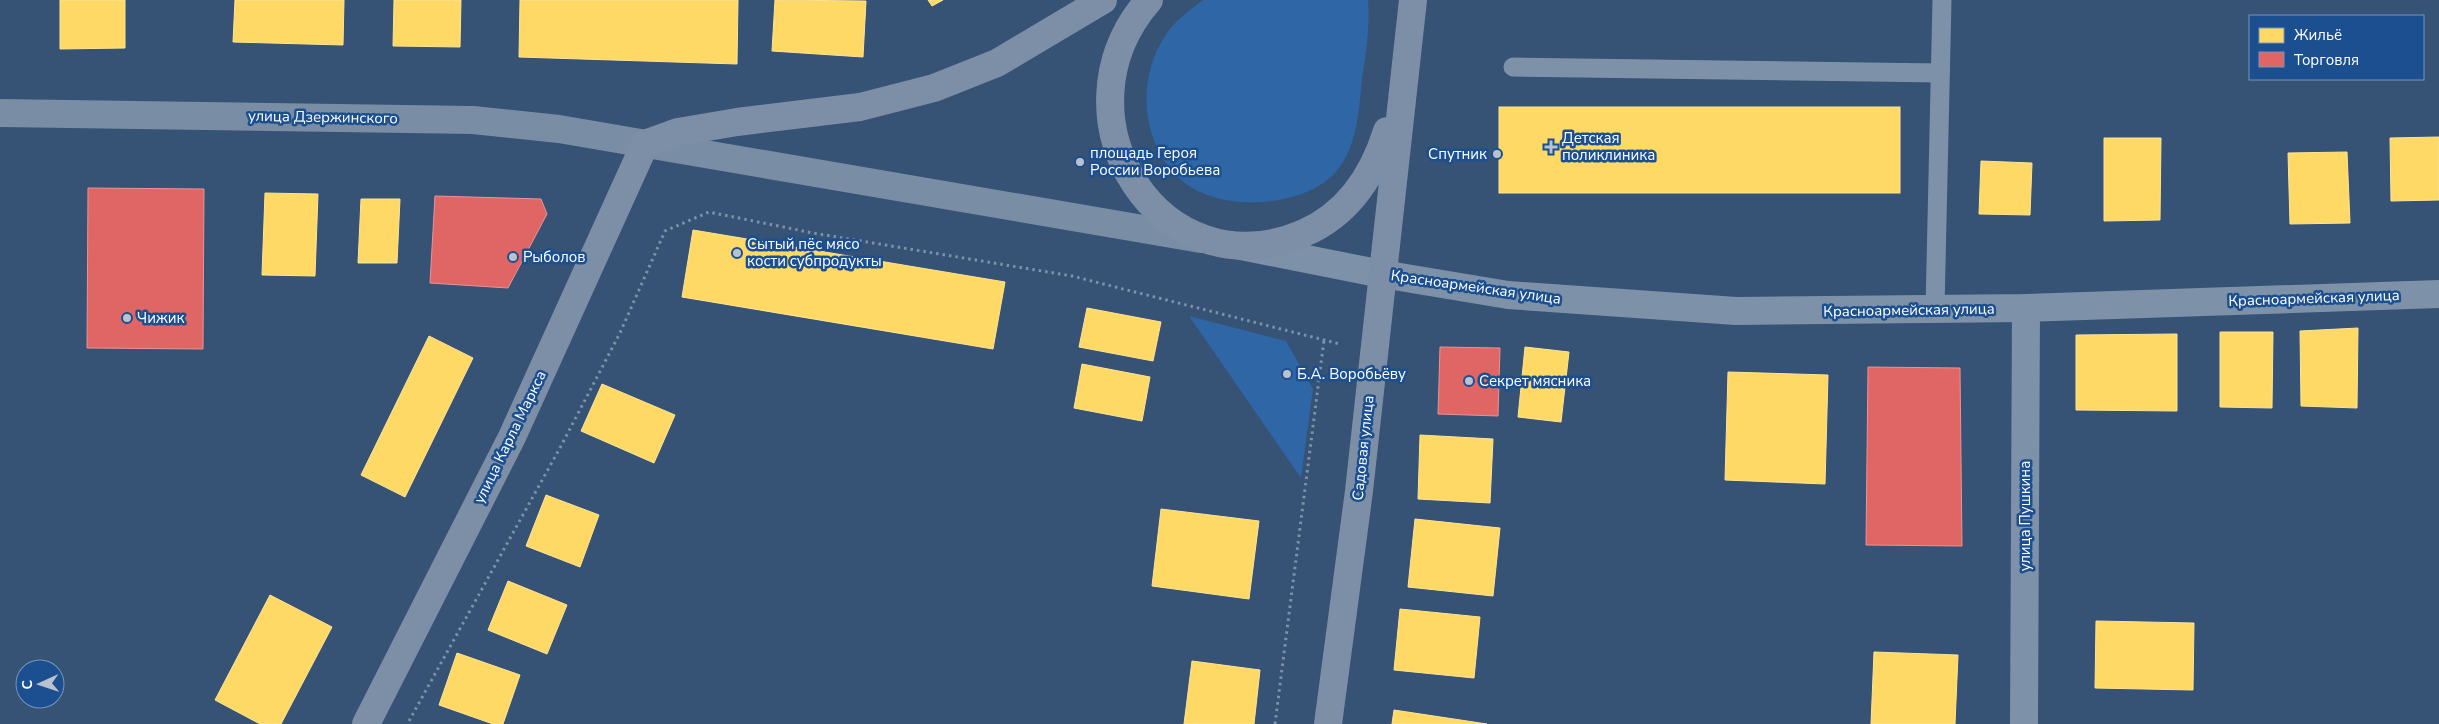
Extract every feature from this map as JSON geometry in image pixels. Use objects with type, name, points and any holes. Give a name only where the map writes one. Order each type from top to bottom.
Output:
[{"type":"main road","points":[[645,144],[678,132],[860,107],[934,88],[996,63],[1103,0]]},
{"type":"main road","points":[[1148,0],[1125,33],[1114,60],[1108,102],[1112,131],[1126,171],[1143,195],[1176,223],[1217,241],[1252,245],[1288,240],[1320,225],[1340,211],[1360,189],[1376,163],[1403,83],[1414,0]]},
{"type":"main road","points":[[1399,0],[1403,83]]},
{"type":"main road","name":"Садовая улица","points":[[1328,724],[1359,491],[1403,83]]},
{"type":"main road","name":"улица Дзержинского","points":[[0,113],[473,120],[559,130],[1217,241]]},
{"type":"main road","name":"улица Карла Маркса","points":[[366,724],[512,437],[645,144]]},
{"type":"street","name":"Красноармейская улица","points":[[1217,241],[1382,274],[1508,295],[1736,311],[2026,308],[2439,294]]},
{"type":"street","name":"улица Пушкина","points":[[2024,724],[2026,308]]},
{"type":"lane","points":[[1935,309],[1942,0]]},
{"type":"lane","points":[[1513,67],[1940,73]]},
{"type":"path","points":[[408,724],[561,446],[616,341],[665,231],[709,212],[813,233],[1072,276],[1373,353]]},
{"type":"path","points":[[1275,724],[1324,340]]},
{"type":"shaded area","points":[[1203,0],[1368,0],[1367,40],[1356,129],[1348,153],[1342,163],[1335,173],[1320,185],[1302,194],[1281,200],[1236,202],[1196,190],[1180,179],[1167,164],[1157,148],[1150,130],[1147,91],[1150,72],[1156,53],[1173,25]]},
{"type":"shaded area","points":[[1189,316],[1286,341],[1313,389],[1301,478]]},
{"type":"building: Жильё","points":[[60,0],[125,0],[125,48],[60,49]]},
{"type":"building: Жильё","points":[[235,0],[344,0],[343,45],[233,42]]},
{"type":"building: Жильё","points":[[394,0],[461,0],[460,47],[393,46]]},
{"type":"building: Жильё","points":[[520,0],[738,0],[737,64],[519,57]]},
{"type":"building: Жильё","points":[[775,0],[866,1],[863,57],[772,51]]},
{"type":"building: Жильё","points":[[928,0],[943,0],[932,6]]},
{"type":"building: Жильё","points":[[1499,107],[1900,107],[1900,193],[1499,193]]},
{"type":"building: Жильё","points":[[2439,137],[2439,200],[2391,201],[2390,138]]},
{"type":"building: Жильё","points":[[2104,138],[2161,138],[2160,220],[2104,221]]},
{"type":"building: Жильё","points":[[2347,152],[2350,223],[2290,224],[2288,153]]},
{"type":"building: Жильё","points":[[1981,161],[2032,163],[2030,215],[1979,214]]},
{"type":"building: Жильё","points":[[265,193],[318,194],[315,276],[262,275]]},
{"type":"building: Жильё","points":[[361,199],[400,199],[397,263],[358,263]]},
{"type":"building: Жильё","points":[[693,230],[1005,282],[993,349],[682,297]]},
{"type":"building: Жильё","points":[[1087,308],[1161,322],[1153,361],[1079,347]]},
{"type":"building: Жильё","points":[[2358,328],[2357,408],[2301,406],[2300,331]]},
{"type":"building: Жильё","points":[[2220,332],[2273,332],[2272,408],[2220,407]]},
{"type":"building: Жильё","points":[[2177,334],[2177,411],[2076,410],[2076,335]]},
{"type":"building: Жильё","points":[[429,336],[473,358],[405,497],[361,475]]},
{"type":"building: Жильё","points":[[1525,347],[1569,352],[1561,422],[1518,417]]},
{"type":"building: Жильё","points":[[1082,364],[1150,377],[1142,421],[1074,408]]},
{"type":"building: Жильё","points":[[1728,372],[1828,375],[1825,484],[1725,480]]},
{"type":"building: Жильё","points":[[602,384],[675,415],[654,463],[581,431]]},
{"type":"building: Жильё","points":[[1420,435],[1493,439],[1490,503],[1418,499]]},
{"type":"building: Жильё","points":[[546,495],[599,515],[580,567],[526,546]]},
{"type":"building: Жильё","points":[[1161,509],[1259,521],[1249,599],[1152,586]]},
{"type":"building: Жильё","points":[[1415,519],[1500,528],[1493,596],[1408,587]]},
{"type":"building: Жильё","points":[[508,581],[567,605],[547,654],[488,630]]},
{"type":"building: Жильё","points":[[270,595],[332,627],[281,724],[260,724],[215,700]]},
{"type":"building: Жильё","points":[[1400,609],[1480,617],[1474,678],[1394,670]]},
{"type":"building: Жильё","points":[[2096,621],[2194,623],[2193,690],[2095,688]]},
{"type":"building: Жильё","points":[[1874,652],[1958,655],[1955,724],[1871,724]]},
{"type":"building: Жильё","points":[[457,653],[520,675],[503,724],[493,724],[439,705]]},
{"type":"building: Жильё","points":[[1192,661],[1260,670],[1254,724],[1184,724]]},
{"type":"building: Жильё","points":[[1394,710],[1487,724],[1392,724]]},
{"type":"building: Торговля","points":[[88,188],[204,189],[203,349],[87,348]]},
{"type":"building: Торговля","points":[[435,196],[541,199],[547,214],[508,288],[430,283]]},
{"type":"building: Торговля","name":"Секрет мясника","points":[[1440,347],[1500,348],[1498,416],[1438,414]]},
{"type":"building: Торговля","points":[[1868,367],[1960,368],[1962,546],[1866,545]]},
{"type":"place","name":"Детская поликлиника","points":[[1551,147]]},
{"type":"place","name":"Спутник","points":[[1497,154]]},
{"type":"place","name":"площадь Героя России Воробьева","points":[[1080,162]]},
{"type":"place","name":"Сытый пёс мясо кости субпродукты","points":[[737,253]]},
{"type":"place","name":"Рыболов","points":[[513,257]]},
{"type":"place","name":"Чижик","points":[[127,318]]},
{"type":"place","name":"Б.А. Воробьёву","points":[[1287,374]]},
{"type":"place","name":"Секрет мясника","points":[[1469,381]]}]
